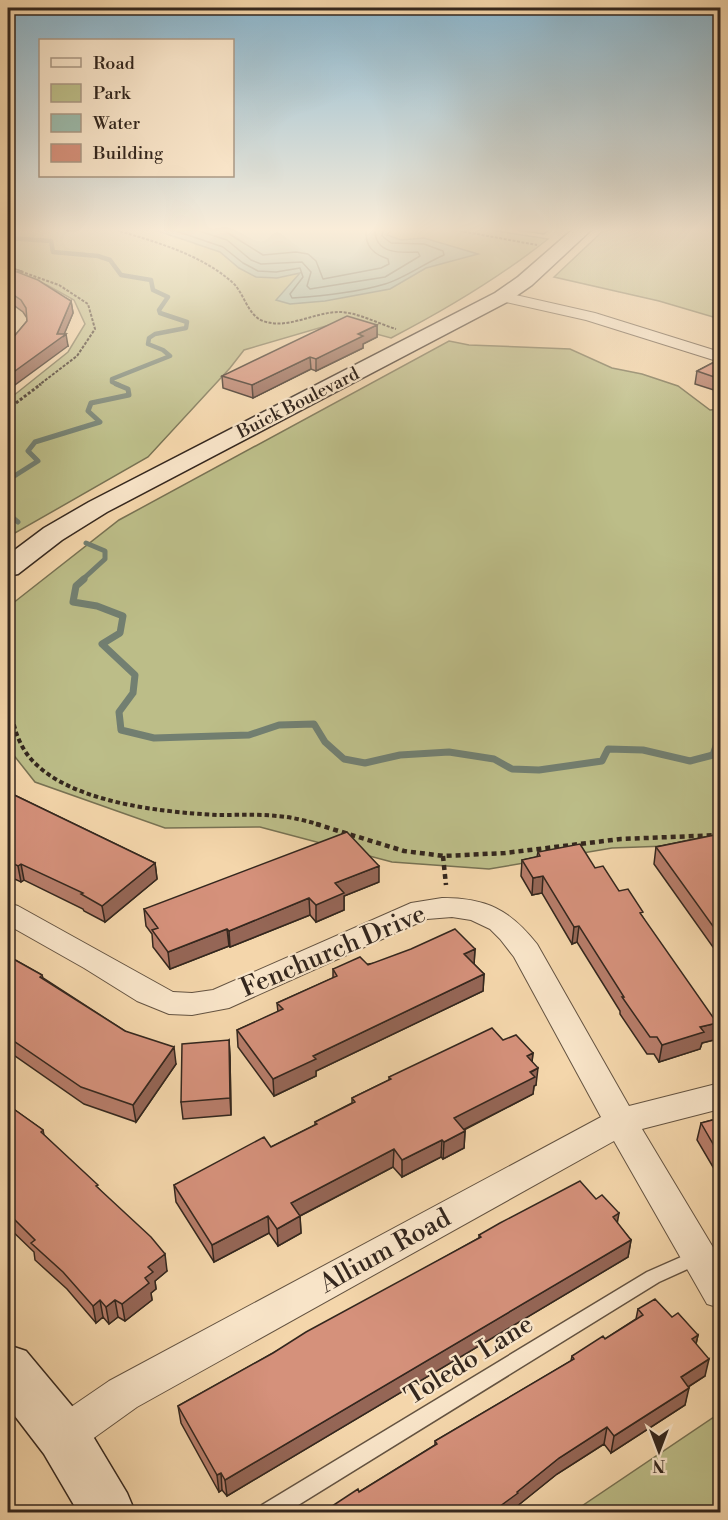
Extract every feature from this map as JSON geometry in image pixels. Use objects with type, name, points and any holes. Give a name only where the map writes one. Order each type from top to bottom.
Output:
[{"type":"street","name":"Buick Boulevard","points":[[8,568],[73,522],[495,301]]},
{"type":"street","points":[[520,301],[590,316],[720,357]]},
{"type":"street","name":"Fenchurch Drive","points":[[8,913],[95,960],[148,993],[169,1003],[192,1004],[218,1000],[421,910],[459,907],[501,922],[526,951],[698,1257],[720,1292]]},
{"type":"street","name":"Allium Road","points":[[63,1436],[123,1394],[622,1121],[720,1096]]},
{"type":"street","points":[[8,1368],[63,1436],[108,1512]]},
{"type":"lane","name":"Toledo Lane","points":[[269,1512],[653,1277],[698,1257]]},
{"type":"path","points":[[8,409],[77,356],[95,329],[88,304],[83,301]]},
{"type":"path","points":[[245,301],[254,315],[263,321],[289,322],[325,313],[342,312],[406,332]]},
{"type":"path","points":[[8,680],[15,728],[27,753],[49,774],[81,791],[142,806],[208,814],[283,816],[410,851],[443,856],[493,854],[610,840],[720,835]]},
{"type":"path","points":[[443,856],[447,896]]},
{"type":"green space","points":[[74,301],[457,301],[391,338],[336,323],[244,350],[148,457],[8,537],[8,400],[68,352],[85,324]]},
{"type":"green space","points":[[659,301],[720,301],[720,319]]},
{"type":"green space","points":[[449,341],[469,345],[570,349],[612,368],[642,374],[678,386],[710,410],[720,409],[720,844],[612,848],[489,869],[392,862],[260,827],[165,828],[35,782],[8,748],[8,607],[119,520]]},
{"type":"green space","points":[[720,1413],[720,1512],[573,1512]]},
{"type":"water","points":[[279,301],[325,301],[325,301],[290,304]]},
{"type":"building","points":[[22,301],[71,301],[57,334],[66,334],[8,376],[8,338],[12,339],[27,321],[26,308]]},
{"type":"building","points":[[347,316],[377,325],[358,334],[363,336],[316,359],[310,357],[252,385],[222,376]]},
{"type":"building","points":[[720,359],[720,379],[697,371]]},
{"type":"building","points":[[8,792],[155,863],[102,906],[81,894],[83,893],[21,864],[18,866],[8,861]]},
{"type":"building","points":[[347,832],[379,866],[335,883],[344,893],[316,905],[309,898],[229,931],[227,929],[168,952],[152,930],[158,928],[144,909]]},
{"type":"building","points":[[720,834],[720,936],[656,847]]},
{"type":"building","points":[[580,844],[595,868],[603,866],[619,891],[628,889],[643,912],[640,913],[717,1023],[700,1027],[704,1032],[662,1045],[657,1037],[650,1037],[622,997],[624,997],[579,926],[574,927],[543,876],[533,878],[522,860],[540,856],[538,852]]},
{"type":"building","points":[[455,929],[475,949],[464,954],[484,974],[313,1056],[316,1059],[273,1079],[237,1030],[283,1009],[277,1003],[337,976],[333,969],[360,957],[368,965]]},
{"type":"building","points":[[8,956],[42,975],[40,977],[125,1031],[174,1047],[133,1105],[81,1087],[8,1037]]},
{"type":"building","points":[[492,1028],[503,1040],[516,1035],[533,1053],[527,1056],[538,1068],[530,1072],[535,1077],[454,1118],[465,1131],[444,1142],[442,1140],[402,1160],[394,1149],[291,1203],[300,1216],[277,1229],[268,1216],[212,1245],[174,1185],[264,1137],[271,1147],[355,1102],[352,1098],[391,1079],[389,1077]]},
{"type":"building","points":[[229,1040],[230,1098],[181,1102],[182,1044]]},
{"type":"building","points":[[8,1105],[43,1130],[41,1132],[151,1237],[165,1254],[148,1267],[153,1272],[145,1278],[149,1283],[122,1304],[115,1300],[106,1307],[100,1300],[93,1306],[63,1272],[31,1243],[35,1240],[8,1213]]},
{"type":"building","points":[[720,1118],[720,1156],[701,1123]]},
{"type":"building","points":[[580,1181],[596,1199],[602,1195],[619,1213],[613,1217],[631,1240],[225,1480],[221,1473],[217,1475],[178,1406],[306,1332],[481,1237],[479,1235],[500,1223]]},
{"type":"building","points":[[655,1299],[672,1317],[678,1313],[698,1335],[692,1339],[709,1359],[681,1377],[689,1388],[614,1436],[607,1427],[559,1458],[492,1512],[323,1512],[358,1489],[359,1492],[437,1444],[435,1441],[574,1359],[572,1356],[603,1336],[605,1339],[643,1315],[638,1309]]},
{"type":"waterway","points":[[119,385],[112,382],[112,379],[170,356],[163,350],[148,344],[149,338],[155,334],[186,328],[187,322],[160,313],[159,310],[165,301]]},
{"type":"waterway","points":[[8,480],[38,461],[28,451],[35,442],[100,422],[88,411],[91,403],[129,395],[128,389],[116,384]]},
{"type":"waterway","points":[[8,494],[10,495],[8,497]]},
{"type":"waterway","points":[[8,514],[18,522]]},
{"type":"waterway","points":[[82,580],[105,559],[105,551],[86,543]]},
{"type":"waterway","points":[[84,579],[76,586],[73,602],[97,606],[123,616],[120,633],[102,644],[135,675],[133,693],[119,712],[121,730],[154,738],[249,735],[279,725],[314,724],[325,742],[344,759],[365,763],[400,755],[449,752],[494,759],[512,769],[539,770],[602,761],[608,749],[643,750],[690,761],[713,755],[720,735]]}]
